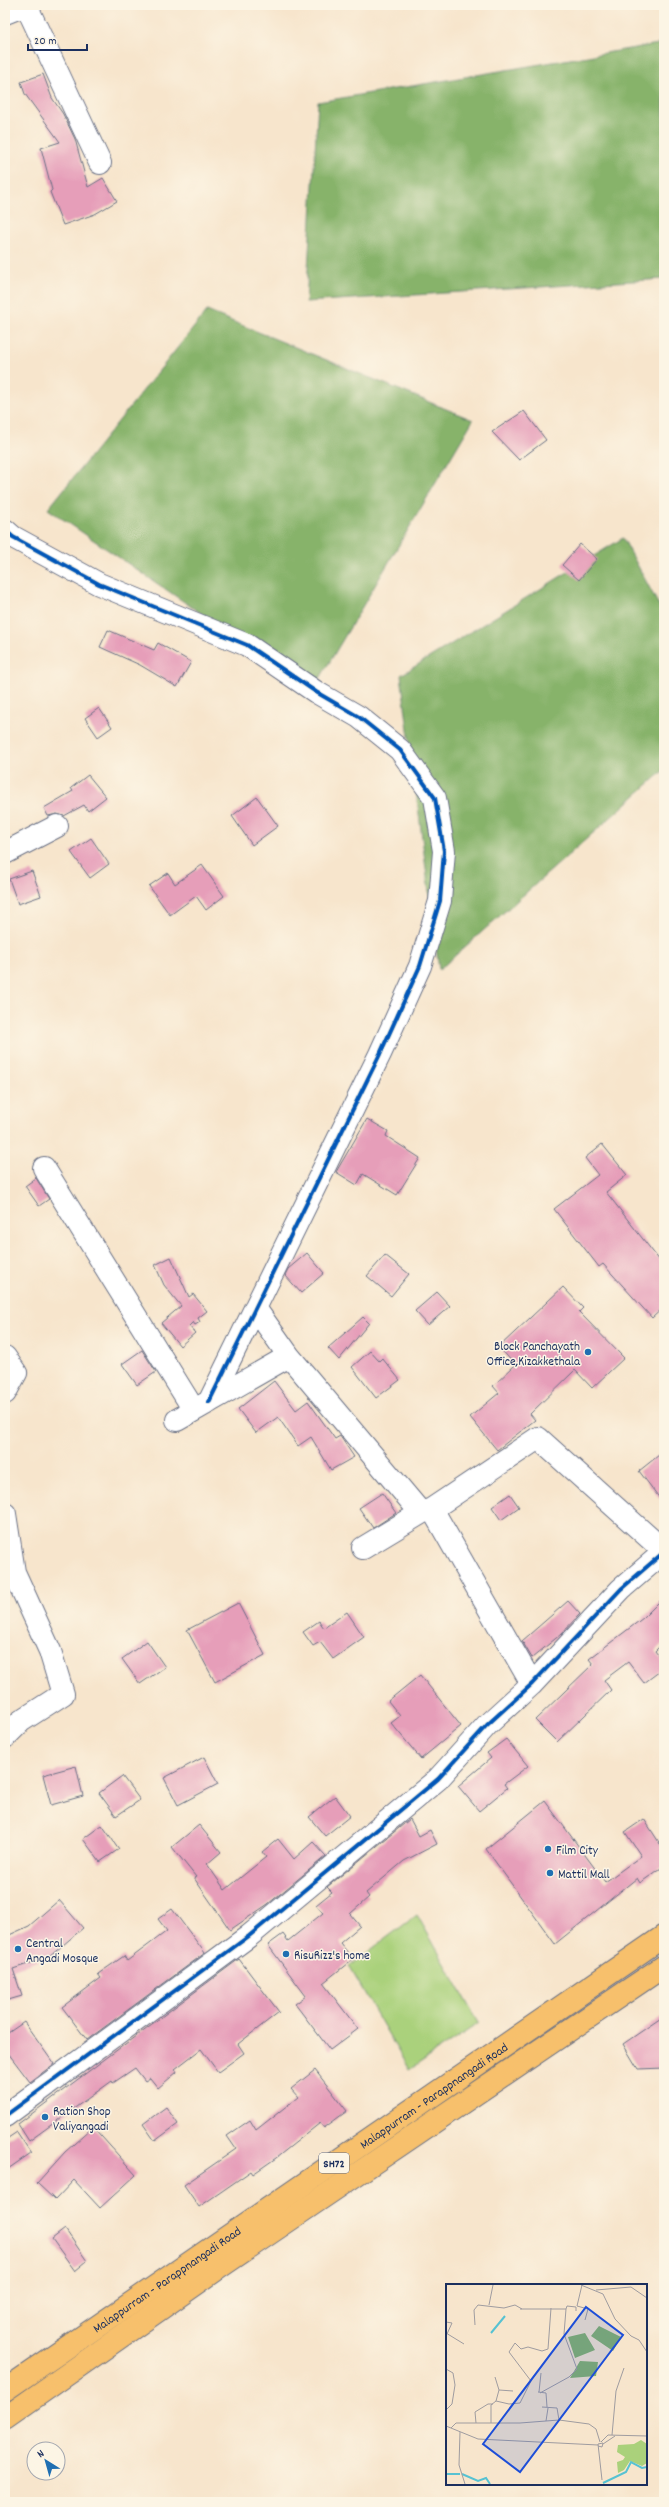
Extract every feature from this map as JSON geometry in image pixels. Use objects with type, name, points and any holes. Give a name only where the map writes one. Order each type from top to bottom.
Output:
[{"type":"main road","name":"Malappurram - Parappnangadi Road","points":[[5,2390],[664,1936]]},
{"type":"main road","name":"Malappurram - Parappnangadi Road","points":[[5,2418],[223,2266],[664,1966]]},
{"type":"street","points":[[5,13],[25,5],[100,162]]},
{"type":"street","points":[[5,530],[13,537],[99,584],[247,645],[316,692],[359,717],[394,746],[434,798],[444,852],[440,901],[420,966],[380,1054],[255,1308],[193,1411]]},
{"type":"street","points":[[5,853],[57,826]]},
{"type":"street","points":[[44,1168],[193,1411]]},
{"type":"street","points":[[255,1308],[289,1356],[426,1511],[532,1684]]},
{"type":"street","points":[[193,1411],[289,1356]]},
{"type":"street","points":[[5,1357],[16,1373],[5,1393]]},
{"type":"street","points":[[5,2116],[249,1936],[438,1779],[487,1725],[532,1684],[621,1589],[664,1552],[538,1438],[426,1511],[363,1548]]},
{"type":"street","points":[[5,1514],[14,1572],[48,1645],[63,1694],[21,1721],[5,1737]]},
{"type":"green space","points":[[664,43],[664,279],[306,302],[318,102]]},
{"type":"green space","points":[[207,311],[473,420],[313,690],[48,509]]},
{"type":"green space","points":[[623,538],[664,615],[664,770],[439,970],[401,675]]},
{"type":"green space","points":[[417,1915],[479,2023],[409,2070],[349,1966]]},
{"type":"building","points":[[43,74],[52,98],[63,114],[75,139],[88,187],[103,178],[117,201],[95,214],[63,225],[50,192],[52,190],[41,148],[60,142],[25,94],[21,82]]},
{"type":"building","points":[[524,411],[546,440],[519,460],[492,432]]},
{"type":"building","points":[[580,544],[597,559],[579,580],[562,565]]},
{"type":"building","points":[[108,630],[154,650],[158,643],[191,662],[177,687],[140,665],[100,647]]},
{"type":"building","points":[[99,708],[112,727],[98,737],[85,718]]},
{"type":"building","points":[[88,775],[106,797],[88,811],[84,805],[64,816],[57,814],[48,816],[44,808],[73,791],[71,788]]},
{"type":"building","points":[[257,797],[278,826],[252,845],[232,816]]},
{"type":"building","points":[[91,838],[109,864],[90,878],[71,852]]},
{"type":"building","points":[[202,865],[224,896],[206,910],[196,896],[170,915],[149,886],[168,873],[175,884]]},
{"type":"building","points":[[32,871],[41,896],[18,904],[9,879]]},
{"type":"building","points":[[367,1119],[388,1131],[386,1136],[420,1158],[397,1195],[363,1174],[357,1185],[336,1172]]},
{"type":"building","points":[[602,1144],[627,1175],[606,1192],[664,1266],[664,1307],[652,1318],[603,1264],[599,1267],[554,1209],[598,1175],[585,1158]]},
{"type":"building","points":[[36,1178],[49,1199],[39,1206],[25,1186]]},
{"type":"building","points":[[307,1253],[324,1273],[301,1293],[285,1275],[288,1269]]},
{"type":"building","points":[[385,1255],[409,1274],[391,1296],[367,1276]]},
{"type":"building","points":[[171,1257],[189,1297],[193,1294],[207,1311],[198,1318],[200,1322],[195,1325],[193,1322],[189,1326],[195,1333],[180,1346],[161,1323],[181,1306],[164,1285],[155,1265]]},
{"type":"building","points":[[563,1287],[583,1308],[579,1312],[624,1358],[592,1388],[575,1370],[530,1414],[535,1420],[497,1450],[470,1417],[499,1393],[493,1386],[515,1365],[499,1347]]},
{"type":"building","points":[[437,1292],[450,1306],[428,1325],[415,1311]]},
{"type":"building","points":[[363,1317],[369,1323],[339,1360],[328,1348]]},
{"type":"building","points":[[142,1350],[156,1372],[137,1385],[122,1364]]},
{"type":"building","points":[[370,1351],[379,1361],[382,1358],[400,1380],[376,1398],[352,1367]]},
{"type":"building","points":[[274,1381],[296,1410],[308,1401],[335,1439],[340,1436],[354,1457],[331,1470],[311,1437],[298,1446],[278,1417],[256,1433],[238,1409]]},
{"type":"building","points":[[664,1451],[664,1504],[639,1471]]},
{"type":"building","points":[[382,1493],[396,1513],[373,1528],[359,1508]]},
{"type":"building","points":[[510,1494],[519,1507],[501,1520],[492,1507]]},
{"type":"building","points":[[664,1597],[664,1642],[655,1651],[664,1663],[664,1668],[644,1683],[628,1662],[604,1680],[611,1690],[557,1742],[535,1720],[593,1664],[589,1659],[643,1618]]},
{"type":"building","points":[[568,1601],[580,1614],[561,1634],[532,1658],[522,1641]]},
{"type":"building","points":[[238,1603],[265,1655],[215,1682],[187,1630]]},
{"type":"building","points":[[347,1612],[364,1637],[333,1659],[320,1642],[313,1646],[303,1632],[319,1621],[324,1628]]},
{"type":"building","points":[[147,1641],[165,1667],[140,1684],[122,1659]]},
{"type":"building","points":[[420,1675],[461,1726],[421,1759],[391,1723],[400,1716],[388,1701]]},
{"type":"building","points":[[506,1739],[528,1766],[504,1784],[507,1788],[479,1811],[458,1786],[491,1758],[487,1753]]},
{"type":"building","points":[[204,1757],[218,1784],[178,1805],[164,1778]]},
{"type":"building","points":[[76,1766],[83,1796],[51,1805],[43,1775]]},
{"type":"building","points":[[122,1776],[140,1800],[116,1816],[99,1793]]},
{"type":"building","points":[[335,1796],[350,1816],[325,1836],[309,1817]]},
{"type":"building","name":"Mattil Mall","points":[[545,1801],[605,1882],[641,1856],[625,1832],[644,1819],[664,1850],[664,1866],[640,1883],[637,1878],[555,1944],[486,1849]]},
{"type":"building","points":[[410,1819],[419,1836],[430,1830],[437,1844],[404,1861],[366,1893],[369,1897],[350,1914],[360,1926],[340,1943],[353,1959],[323,1983],[358,2029],[330,2050],[295,2004],[306,1996],[268,1945],[283,1934],[288,1941],[323,1913],[316,1905],[332,1892],[327,1887]]},
{"type":"building","points":[[102,1825],[119,1849],[100,1862],[83,1839]]},
{"type":"building","points":[[199,1825],[221,1852],[207,1864],[225,1890],[266,1857],[262,1852],[278,1839],[294,1859],[313,1842],[326,1856],[268,1904],[230,1930],[194,1878],[196,1877],[172,1847]]},
{"type":"building","points":[[59,1900],[83,1928],[49,1957],[13,1969],[22,1996],[5,2001],[5,1937],[29,1926]]},
{"type":"building","points":[[172,1909],[205,1953],[87,2040],[62,2007],[101,1978],[98,1974],[124,1956],[127,1961],[167,1931],[158,1919]]},
{"type":"building","points":[[239,1959],[279,2012],[238,2044],[244,2053],[218,2072],[201,2049],[175,2069],[177,2072],[158,2088],[150,2078],[145,2081],[135,2068],[113,2083],[112,2081],[29,2141],[18,2124]]},
{"type":"building","points":[[664,2016],[664,2068],[638,2069],[623,2044]]},
{"type":"building","points":[[24,2022],[54,2064],[30,2082],[5,2049],[5,2035]]},
{"type":"building","points":[[315,2070],[347,2111],[324,2128],[320,2123],[253,2174],[251,2171],[199,2207],[184,2185],[236,2149],[227,2136],[250,2120],[256,2130],[298,2097],[291,2089]]},
{"type":"building","points":[[166,2107],[178,2124],[155,2141],[143,2124]]},
{"type":"building","points":[[93,2127],[136,2175],[100,2208],[74,2180],[55,2200],[37,2183],[65,2152]]},
{"type":"building","points":[[17,2132],[31,2153],[5,2171],[5,2140]]},
{"type":"building","points":[[65,2229],[87,2261],[75,2271],[52,2239]]},
{"type":"cycle path","points":[[5,530],[13,537],[99,584],[247,645],[316,692],[359,717],[400,750],[435,798],[444,851],[440,901],[420,966],[380,1054],[209,1402]]},
{"type":"cycle path","points":[[5,2116],[249,1936],[438,1779],[487,1725],[532,1684],[621,1589],[664,1552]]},
{"type":"place","name":"Block Panchayath Office,Kizakkethala","points":[[588,1352]]},
{"type":"place","name":"Film City","points":[[548,1849]]},
{"type":"place","name":"Mattil Mall","points":[[550,1873]]},
{"type":"place","name":"Central Angadi Mosque","points":[[18,1949]]},
{"type":"place","name":"RisuRizz's home","points":[[286,1954]]},
{"type":"place","name":"Ration Shop Valiyangadi","points":[[45,2117]]}]
